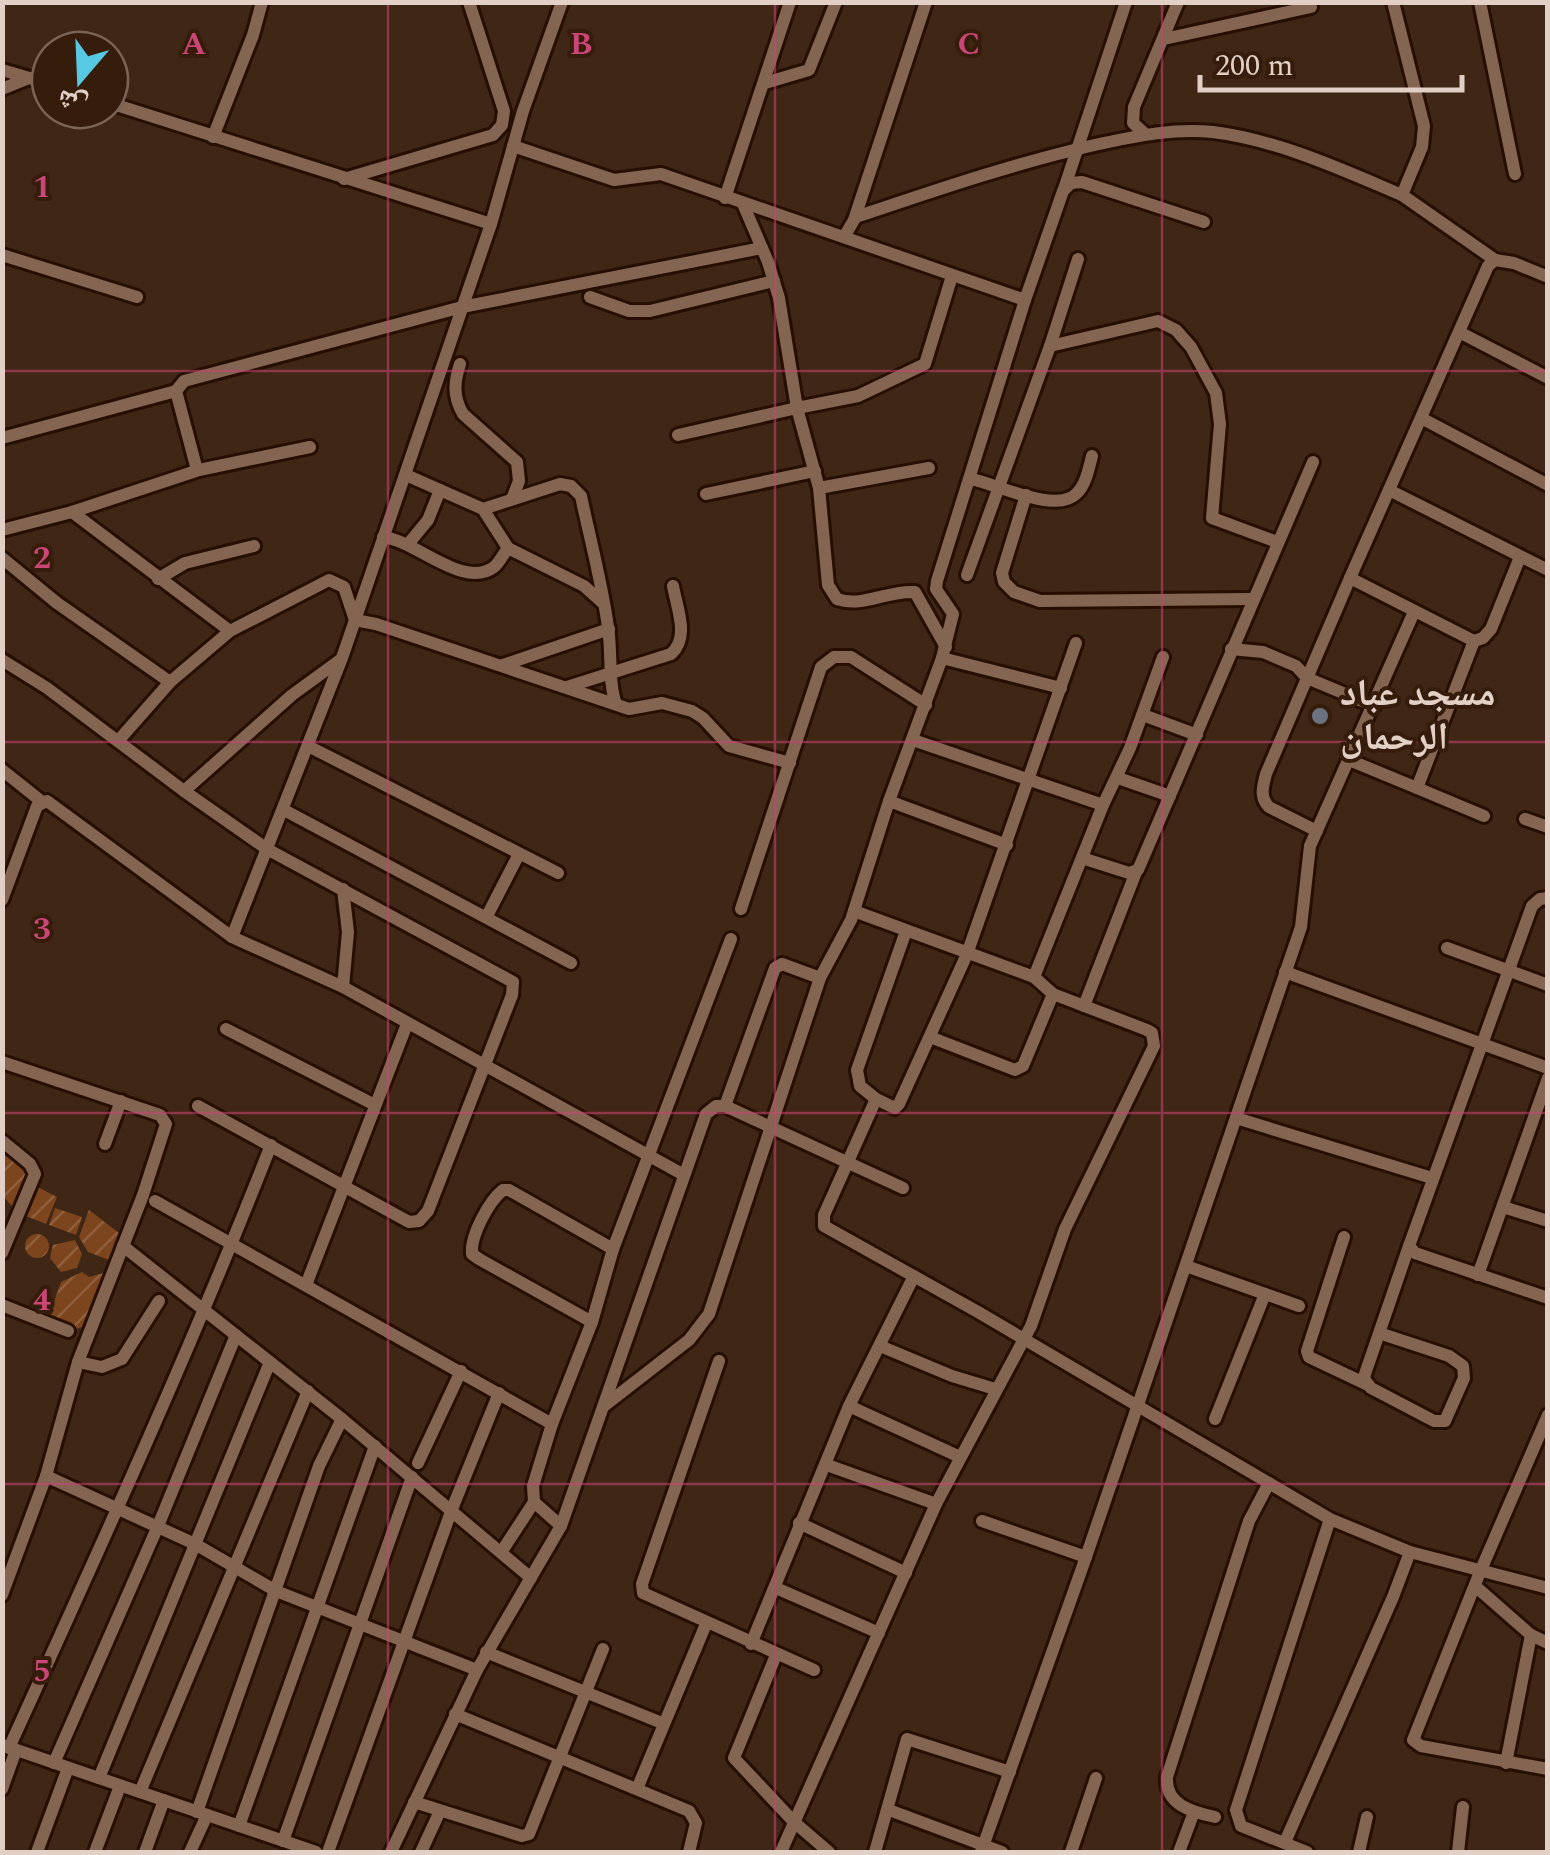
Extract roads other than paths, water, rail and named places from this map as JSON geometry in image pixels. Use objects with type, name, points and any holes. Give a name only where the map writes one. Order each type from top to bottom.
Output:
[{"type":"street","points":[[213,136],[262,2]]},
{"type":"street","points":[[344,179],[500,130],[504,111],[470,2]]},
{"type":"street","points":[[232,937],[342,658],[491,224],[562,2]]},
{"type":"street","points":[[725,198],[790,2]]},
{"type":"street","points":[[765,83],[809,70],[836,2]]},
{"type":"street","points":[[844,237],[856,217],[926,2]]},
{"type":"street","points":[[604,1406],[689,1340],[704,1323],[820,978],[854,911],[889,801],[944,653],[953,614],[936,585],[1025,300],[1126,2]]},
{"type":"street","points":[[1145,134],[1133,123],[1134,107],[1178,2]]},
{"type":"street","points":[[1393,2],[1424,126],[1422,147],[1402,195]]},
{"type":"street","points":[[1480,2],[1515,174]]},
{"type":"street","points":[[1164,39],[1311,7]]},
{"type":"street","points":[[2,70],[29,78]]},
{"type":"street","points":[[2,88],[29,78]]},
{"type":"street","points":[[130,110],[491,224]]},
{"type":"street","points":[[856,217],[969,177],[1077,149],[1145,134],[1194,131],[1228,135],[1329,164],[1402,195],[1495,260],[1548,277]]},
{"type":"street","points":[[513,146],[614,180],[659,174],[1025,300]]},
{"type":"street","points":[[1063,191],[1071,183],[1082,182],[1204,222]]},
{"type":"street","points":[[743,204],[774,281],[782,312],[797,408],[819,488],[828,585],[837,599],[852,604],[900,591],[915,592],[944,653],[1061,688]]},
{"type":"street","points":[[2,438],[176,392],[184,381],[462,307],[762,248]]},
{"type":"street","points":[[2,255],[137,296]]},
{"type":"street","points":[[967,576],[1078,259]]},
{"type":"street","points":[[1316,831],[1264,802],[1266,774],[1484,274],[1495,260]]},
{"type":"street","points":[[678,435],[858,396],[925,364],[952,276]]},
{"type":"street","points":[[590,297],[629,311],[650,311],[774,281]]},
{"type":"street","points":[[1050,346],[1158,321],[1176,330],[1191,347],[1216,392],[1220,424],[1212,518],[1277,542]]},
{"type":"street","points":[[1461,333],[1548,378]]},
{"type":"street","points":[[460,364],[454,390],[457,404],[463,414],[517,462],[519,480],[512,498]]},
{"type":"street","points":[[176,392],[197,470]]},
{"type":"street","points":[[1423,419],[1548,485]]},
{"type":"street","points":[[2,530],[72,512],[197,470],[310,447]]},
{"type":"street","points":[[971,479],[1048,502],[1072,497],[1081,488],[1092,456]]},
{"type":"street","points":[[1084,1006],[1136,872],[1313,462]]},
{"type":"street","points":[[819,488],[929,468]]},
{"type":"street","points":[[706,494],[815,472]]},
{"type":"street","points":[[406,475],[483,509],[508,548],[584,586],[605,605]]},
{"type":"street","points":[[483,509],[560,484],[581,496],[605,605],[611,690],[616,704]]},
{"type":"street","points":[[409,543],[428,520],[440,490]]},
{"type":"street","points":[[1390,490],[1548,570]]},
{"type":"street","points":[[1026,494],[1002,573],[1008,587],[1024,598],[1062,603],[1133,598],[1252,599]]},
{"type":"street","points":[[72,512],[230,631]]},
{"type":"street","points":[[383,536],[409,543],[464,573],[495,567],[508,548]]},
{"type":"street","points":[[158,579],[185,563],[254,546]]},
{"type":"street","points":[[1350,578],[1474,641],[1491,630],[1520,557]]},
{"type":"street","points":[[2,558],[170,682]]},
{"type":"street","points":[[118,742],[170,682],[230,631],[329,580],[344,587],[355,620]]},
{"type":"street","points":[[567,687],[671,654],[683,638],[673,586]]},
{"type":"street","points":[[982,1849],[1086,1558],[1301,927],[1306,865],[1316,831],[1414,612]]},
{"type":"street","points":[[355,620],[503,664],[634,709],[662,703],[692,711],[729,746],[790,763]]},
{"type":"street","points":[[503,664],[609,629]]},
{"type":"street","points":[[1417,788],[1474,641]]},
{"type":"street","points":[[906,931],[857,1070],[860,1086],[894,1108],[966,954],[1076,643]]},
{"type":"street","points":[[1231,649],[1263,652],[1296,666],[1307,678],[1374,706]]},
{"type":"street","points":[[1034,977],[1144,715],[1163,656]]},
{"type":"street","points":[[740,909],[821,668],[834,657],[851,658],[926,705]]},
{"type":"street","points":[[184,792],[282,703],[342,658]]},
{"type":"street","points":[[2,660],[47,688],[184,792],[267,849],[514,982],[428,1211],[419,1221],[409,1222],[198,1106]]},
{"type":"street","points":[[1144,715],[1197,734]]},
{"type":"street","points":[[913,740],[1103,805]]},
{"type":"street","points":[[308,746],[558,874]]},
{"type":"street","points":[[1349,760],[1484,816]]},
{"type":"street","points":[[2,770],[232,937],[343,987],[684,1175]]},
{"type":"street","points":[[1118,778],[1170,796]]},
{"type":"street","points":[[2,900],[42,801]]},
{"type":"street","points":[[889,801],[1007,846]]},
{"type":"street","points":[[284,810],[571,963]]},
{"type":"street","points":[[1525,819],[1548,827]]},
{"type":"street","points":[[487,916],[520,854]]},
{"type":"street","points":[[1082,858],[1136,872]]},
{"type":"street","points":[[343,889],[348,932],[343,987]]},
{"type":"street","points":[[1366,1384],[1364,1374],[1432,1178],[1484,1046],[1507,971],[1532,906],[1548,898]]},
{"type":"street","points":[[781,1852],[936,1504],[1031,1326],[1065,1229],[1154,1046],[1152,1034],[1146,1030],[1053,994],[1034,977],[854,911]]},
{"type":"street","points":[[502,1551],[534,1502],[532,1486],[592,1322],[613,1248],[731,939]]},
{"type":"street","points":[[1447,948],[1548,985]]},
{"type":"street","points":[[725,1106],[776,968],[785,965],[820,978]]},
{"type":"street","points":[[1285,972],[1548,1068]]},
{"type":"street","points":[[930,1037],[1016,1070],[1023,1066],[1053,994]]},
{"type":"street","points":[[306,1285],[407,1024]]},
{"type":"street","points":[[226,1029],[375,1105]]},
{"type":"street","points":[[2,1062],[160,1114],[166,1124],[144,1195],[78,1362],[46,1476],[2,1595]]},
{"type":"street","points":[[1478,1275],[1548,1078]]},
{"type":"street","points":[[876,1099],[824,1216],[828,1231],[1023,1338],[1330,1519],[1410,1552],[1548,1588]]},
{"type":"street","points":[[105,1144],[120,1102]]},
{"type":"street","points":[[391,1852],[486,1652],[561,1526],[706,1114],[716,1106],[725,1106],[903,1188]]},
{"type":"street","points":[[1236,1118],[1432,1178]]},
{"type":"street","points":[[2,1141],[30,1164],[35,1174],[2,1254]]},
{"type":"street","points":[[2,1790],[9,1748],[118,1508],[232,1244],[270,1144]]},
{"type":"street","points":[[592,1322],[479,1259],[472,1254],[471,1244],[495,1196],[510,1190],[613,1248]]},
{"type":"street","points":[[154,1201],[552,1424]]},
{"type":"street","points":[[1503,1206],[1548,1221]]},
{"type":"street","points":[[1344,1237],[1306,1351],[1309,1357],[1440,1422],[1448,1417],[1465,1373],[1458,1361],[1379,1333]]},
{"type":"street","points":[[122,1246],[375,1446],[415,1470],[452,1509],[530,1578]]},
{"type":"street","points":[[1410,1246],[1415,1253],[1548,1298]]},
{"type":"street","points":[[1186,1266],[1299,1306]]},
{"type":"street","points":[[751,1644],[849,1406],[914,1276]]},
{"type":"street","points":[[1214,1419],[1265,1294]]},
{"type":"street","points":[[78,1362],[102,1367],[122,1359],[159,1301]]},
{"type":"street","points":[[2,1305],[68,1331]]},
{"type":"street","points":[[37,1852],[61,1765],[236,1335]]},
{"type":"street","points":[[880,1346],[995,1389]]},
{"type":"street","points":[[719,1361],[642,1584],[643,1593],[814,1670]]},
{"type":"street","points":[[99,1778],[270,1362]]},
{"type":"street","points":[[283,1841],[415,1470],[462,1371]]},
{"type":"street","points":[[140,1792],[308,1392]]},
{"type":"street","points":[[328,1852],[452,1509],[499,1393]]},
{"type":"street","points":[[849,1406],[960,1457]]},
{"type":"street","points":[[1548,1415],[1413,1740],[1422,1746],[1548,1769]]},
{"type":"street","points":[[190,1852],[319,1466],[342,1419]]},
{"type":"street","points":[[239,1826],[375,1446]]},
{"type":"street","points":[[827,1464],[936,1504]]},
{"type":"street","points":[[46,1476],[194,1544],[276,1592],[477,1670]]},
{"type":"street","points":[[1215,1817],[1194,1812],[1170,1796],[1166,1777],[1249,1521],[1270,1483]]},
{"type":"street","points":[[534,1502],[561,1526]]},
{"type":"street","points":[[1307,1852],[1240,1826],[1236,1810],[1330,1519]]},
{"type":"street","points":[[982,1521],[1086,1558]]},
{"type":"street","points":[[799,1524],[906,1573]]},
{"type":"street","points":[[1285,1842],[1410,1552]]},
{"type":"street","points":[[1476,1586],[1531,1635],[1548,1643]]},
{"type":"street","points":[[776,1588],[879,1632]]},
{"type":"street","points":[[636,1789],[706,1624]]},
{"type":"street","points":[[1506,1762],[1531,1635]]},
{"type":"street","points":[[414,1802],[527,1836],[603,1649]]},
{"type":"street","points":[[486,1652],[662,1723]]},
{"type":"street","points":[[776,1655],[734,1758],[794,1822],[829,1852]]},
{"type":"street","points":[[455,1714],[693,1815],[696,1823],[690,1852]]},
{"type":"street","points":[[876,1852],[907,1740],[1010,1772]]},
{"type":"street","points":[[9,1748],[316,1852]]},
{"type":"street","points":[[1071,1852],[1096,1778]]},
{"type":"street","points":[[95,1852],[120,1786]]},
{"type":"street","points":[[145,1852],[164,1800]]},
{"type":"street","points":[[1458,1852],[1463,1806]]},
{"type":"street","points":[[421,1852],[440,1810]]},
{"type":"street","points":[[889,1810],[982,1849],[1002,1852]]},
{"type":"street","points":[[1179,1852],[1194,1812]]},
{"type":"street","points":[[1359,1852],[1368,1817]]},
{"type":"place","name":"مسجد عباد الرحمان","points":[[1320,716]]}]
